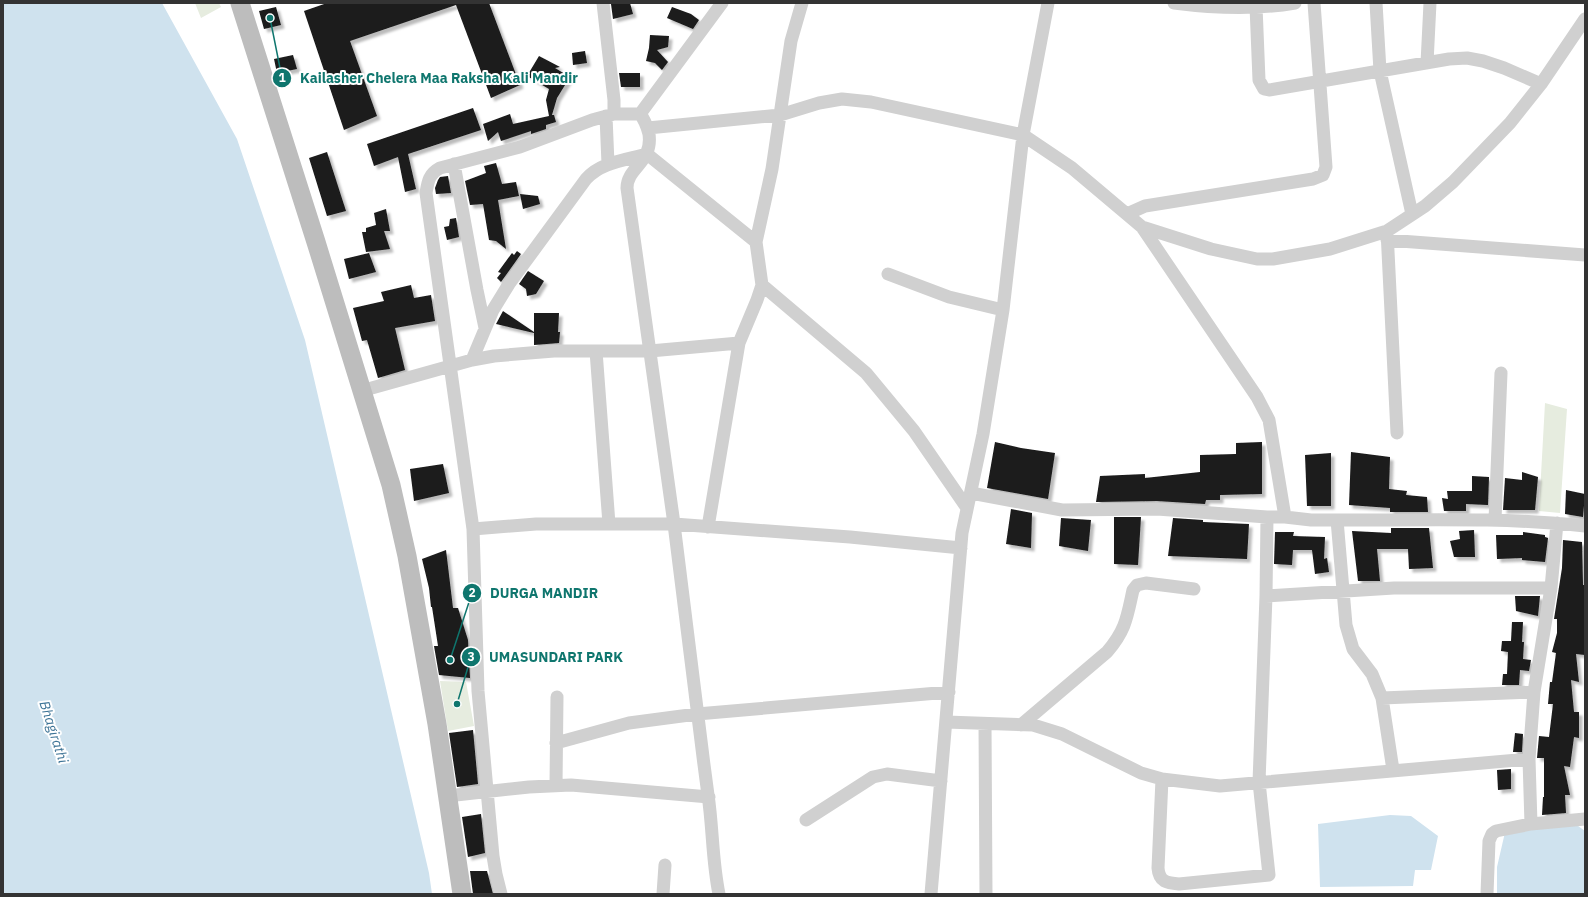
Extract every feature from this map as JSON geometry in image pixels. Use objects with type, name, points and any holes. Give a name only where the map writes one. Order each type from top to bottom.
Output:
[{"type":"street","points":[[240,3],[391,485],[400,522],[437,724],[462,894]]},
{"type":"street","points":[[603,3],[614,100],[610,115],[608,164]]},
{"type":"street","points":[[640,114],[722,3]]},
{"type":"street","points":[[708,527],[739,343],[762,285],[756,242],[772,169],[791,42],[802,3]]},
{"type":"street","points":[[932,894],[962,533],[983,434],[1003,310],[1023,135],[1048,3]]},
{"type":"street","points":[[1180,3],[1204,7],[1239,5],[1256,6],[1292,3]]},
{"type":"street","points":[[1127,214],[1145,206],[1320,178],[1325,172],[1326,167],[1318,81],[1314,3]]},
{"type":"street","points":[[1376,3],[1380,71],[1412,214]]},
{"type":"street","points":[[1427,63],[1430,3]]},
{"type":"street","points":[[1256,6],[1259,80],[1264,89],[1269,90],[1427,63],[1467,58],[1504,68],[1541,84]]},
{"type":"street","points":[[1387,236],[1453,182],[1510,123],[1541,84],[1585,19]]},
{"type":"street","points":[[648,128],[780,115],[819,103],[842,99],[871,102],[1023,135],[1072,168],[1142,227],[1257,397],[1269,420],[1285,517]]},
{"type":"street","points":[[501,894],[496,874],[486,792],[478,691],[473,529],[426,193],[431,174],[440,168],[520,147],[610,115],[640,114],[645,119],[650,139],[647,154],[627,182],[627,188],[674,524],[708,797],[712,848],[719,894]]},
{"type":"street","points":[[647,154],[756,242]]},
{"type":"street","points":[[472,360],[493,310],[509,284],[586,179],[592,172],[608,164],[647,154]]},
{"type":"street","points":[[454,164],[485,328]]},
{"type":"street","points":[[1142,227],[1211,250],[1257,258],[1273,259],[1330,249],[1387,236],[1585,256]]},
{"type":"street","points":[[1387,236],[1397,433]]},
{"type":"street","points":[[888,274],[949,296],[1003,310]]},
{"type":"street","points":[[762,285],[866,373],[914,431],[967,508]]},
{"type":"street","points":[[361,391],[472,360],[494,356],[539,352],[650,351],[739,343]]},
{"type":"street","points":[[596,351],[609,524]]},
{"type":"street","points":[[1495,520],[1501,373]]},
{"type":"street","points":[[971,493],[1062,510],[1157,509],[1311,520],[1495,520],[1585,526]]},
{"type":"street","points":[[1162,779],[1159,874],[1161,879],[1165,882],[1179,884],[1269,875],[1259,782],[1266,596],[1267,517]]},
{"type":"street","points":[[1337,520],[1346,625],[1350,643],[1372,674],[1382,698],[1392,770]]},
{"type":"street","points":[[1531,824],[1529,759],[1534,692],[1551,588],[1557,523]]},
{"type":"street","points":[[473,529],[536,524],[674,524],[850,536],[961,548]]},
{"type":"street","points":[[1021,725],[1107,652],[1119,638],[1125,626],[1133,590],[1137,585],[1146,583],[1194,589]]},
{"type":"street","points":[[1266,596],[1394,588],[1551,588]]},
{"type":"street","points":[[556,743],[629,723],[697,714],[949,692]]},
{"type":"street","points":[[1382,698],[1534,692]]},
{"type":"street","points":[[556,697],[556,785]]},
{"type":"street","points":[[946,722],[1033,725],[1062,734],[1141,773],[1162,779],[1220,786],[1529,759]]},
{"type":"street","points":[[985,724],[986,894]]},
{"type":"street","points":[[806,820],[873,777],[887,774],[941,781]]},
{"type":"street","points":[[447,796],[556,785],[594,786],[708,797]]},
{"type":"street","points":[[1487,894],[1489,841],[1492,834],[1496,830],[1531,824],[1585,819]]},
{"type":"street","points":[[663,894],[665,865]]},
{"type":"shaded area","points":[[195,3],[219,3],[221,7],[201,18]]},
{"type":"shaded area","points":[[1545,403],[1567,409],[1560,513],[1539,511]]},
{"type":"shaded area","points":[[440,681],[466,682],[474,726],[448,731]]},
{"type":"water","name":"Bhagirathi","points":[[3,3],[162,3],[237,139],[305,340],[429,873],[432,894],[3,894]]},
{"type":"water","points":[[1390,815],[1411,816],[1438,836],[1431,870],[1415,870],[1413,886],[1320,887],[1318,824]]},
{"type":"water","points":[[1574,823],[1585,831],[1585,894],[1497,894],[1497,867],[1506,828]]},
{"type":"building","points":[[327,3],[489,3],[520,85],[491,98],[456,5],[350,41],[377,116],[344,130],[304,11]]},
{"type":"building","points":[[630,3],[633,14],[613,19],[611,4]]},
{"type":"building","points":[[276,7],[281,25],[264,29],[259,11]]},
{"type":"building","points":[[672,7],[691,14],[699,20],[693,29],[667,18]]},
{"type":"building","points":[[650,35],[669,36],[668,47],[657,50],[668,62],[662,70],[655,63],[646,61]]},
{"type":"building","points":[[585,51],[587,63],[573,65],[572,53]]},
{"type":"building","points":[[293,55],[297,69],[277,73],[274,59]]},
{"type":"building","points":[[539,56],[560,67],[555,68],[570,77],[557,98],[552,115],[554,115],[556,122],[546,125],[546,129],[531,134],[531,131],[501,141],[498,132],[488,141],[483,124],[510,114],[513,124],[549,116],[546,100],[549,89],[527,76]]},
{"type":"building","points":[[619,73],[640,73],[640,87],[621,87]]},
{"type":"building","points":[[473,108],[481,130],[408,154],[416,189],[405,192],[398,157],[374,166],[367,144]]},
{"type":"building","points":[[327,152],[346,211],[327,216],[309,158]]},
{"type":"building","points":[[496,163],[502,184],[516,182],[519,196],[498,200],[506,249],[496,241],[489,240],[483,204],[470,205],[465,181],[486,173],[484,166]]},
{"type":"building","points":[[448,176],[451,193],[436,194],[435,188],[440,177]]},
{"type":"building","points":[[520,194],[538,196],[540,204],[523,209]]},
{"type":"building","points":[[386,209],[390,231],[384,231],[390,249],[366,252],[362,232],[366,232],[366,228],[376,225],[374,213]]},
{"type":"building","points":[[456,218],[459,237],[447,240],[444,227],[449,226],[450,219]]},
{"type":"building","points":[[517,251],[521,254],[501,282],[497,278],[501,273],[498,272],[512,253],[514,255]]},
{"type":"building","points":[[369,253],[376,272],[349,279],[344,259]]},
{"type":"building","points":[[528,271],[544,281],[536,294],[527,296],[526,289],[519,284]]},
{"type":"building","points":[[411,285],[414,298],[431,295],[435,321],[395,328],[405,370],[378,378],[367,340],[362,341],[353,308],[384,301],[381,292]]},
{"type":"building","points":[[503,311],[534,332],[534,313],[559,313],[559,343],[534,345],[534,333],[496,324]]},
{"type":"building","points":[[995,442],[1021,448],[1055,453],[1048,499],[987,488]]},
{"type":"building","points":[[1262,442],[1262,494],[1220,495],[1220,500],[1206,500],[1205,504],[1157,501],[1096,502],[1100,476],[1145,474],[1145,478],[1200,472],[1200,455],[1236,454],[1236,443]]},
{"type":"building","points":[[1351,452],[1390,457],[1389,489],[1407,491],[1406,495],[1427,497],[1428,512],[1390,512],[1390,508],[1349,505]]},
{"type":"building","points":[[1331,453],[1331,506],[1307,506],[1305,455]]},
{"type":"building","points":[[443,464],[449,493],[414,501],[410,469]]},
{"type":"building","points":[[1522,472],[1538,477],[1535,510],[1503,510],[1505,478],[1522,480]]},
{"type":"building","points":[[1472,476],[1489,477],[1488,505],[1466,504],[1466,511],[1444,511],[1442,498],[1448,499],[1447,491],[1472,491]]},
{"type":"building","points":[[1566,490],[1585,494],[1583,517],[1565,514]]},
{"type":"building","points":[[1011,509],[1032,513],[1031,548],[1006,544]]},
{"type":"building","points":[[1114,517],[1141,517],[1138,565],[1114,564]]},
{"type":"building","points":[[1061,518],[1091,520],[1088,551],[1059,546]]},
{"type":"building","points":[[1173,518],[1203,520],[1203,522],[1249,524],[1247,559],[1168,556]]},
{"type":"building","points":[[1391,528],[1429,528],[1433,568],[1409,569],[1408,549],[1377,549],[1380,581],[1358,581],[1352,531],[1391,533]]},
{"type":"building","points":[[1474,530],[1475,557],[1454,557],[1450,541],[1460,539],[1459,531]]},
{"type":"building","points":[[1275,532],[1294,532],[1293,536],[1325,537],[1324,559],[1327,558],[1329,572],[1315,574],[1312,550],[1293,550],[1292,565],[1274,564]]},
{"type":"building","points":[[1523,532],[1545,535],[1545,537],[1548,538],[1545,562],[1522,560],[1522,558],[1497,559],[1496,535],[1523,535]]},
{"type":"building","points":[[1563,540],[1582,542],[1583,585],[1585,585],[1585,655],[1576,654],[1579,682],[1571,680],[1574,712],[1579,712],[1579,738],[1574,737],[1570,767],[1564,766],[1570,795],[1565,795],[1566,813],[1542,815],[1544,797],[1544,758],[1537,758],[1539,736],[1549,737],[1553,704],[1548,704],[1550,682],[1552,682],[1556,653],[1552,652],[1557,633],[1557,619],[1554,619],[1562,568]]},
{"type":"building","points":[[446,550],[453,608],[458,608],[468,640],[470,678],[439,675],[434,646],[438,646],[429,588],[422,559]]},
{"type":"building","points":[[1515,596],[1540,596],[1538,616],[1516,611]]},
{"type":"building","points":[[1512,622],[1523,622],[1523,659],[1531,660],[1529,671],[1520,670],[1519,685],[1502,685],[1503,674],[1507,674],[1508,652],[1501,651],[1502,641],[1511,641]]},
{"type":"building","points":[[473,730],[478,784],[457,787],[449,733]]},
{"type":"building","points":[[1515,733],[1523,734],[1522,752],[1513,752]]},
{"type":"building","points":[[1511,769],[1511,789],[1498,790],[1497,770]]},
{"type":"building","points":[[481,814],[485,853],[468,857],[462,817]]},
{"type":"building","points":[[470,871],[487,871],[493,894],[473,894]]},
{"type":"place","name":"Kailasher Chelera Maa Raksha Kali Mandir","points":[[270,18]]},
{"type":"place","name":"DURGA MANDIR","points":[[450,660]]},
{"type":"place","name":"UMASUNDARI PARK","points":[[457,704]]}]
